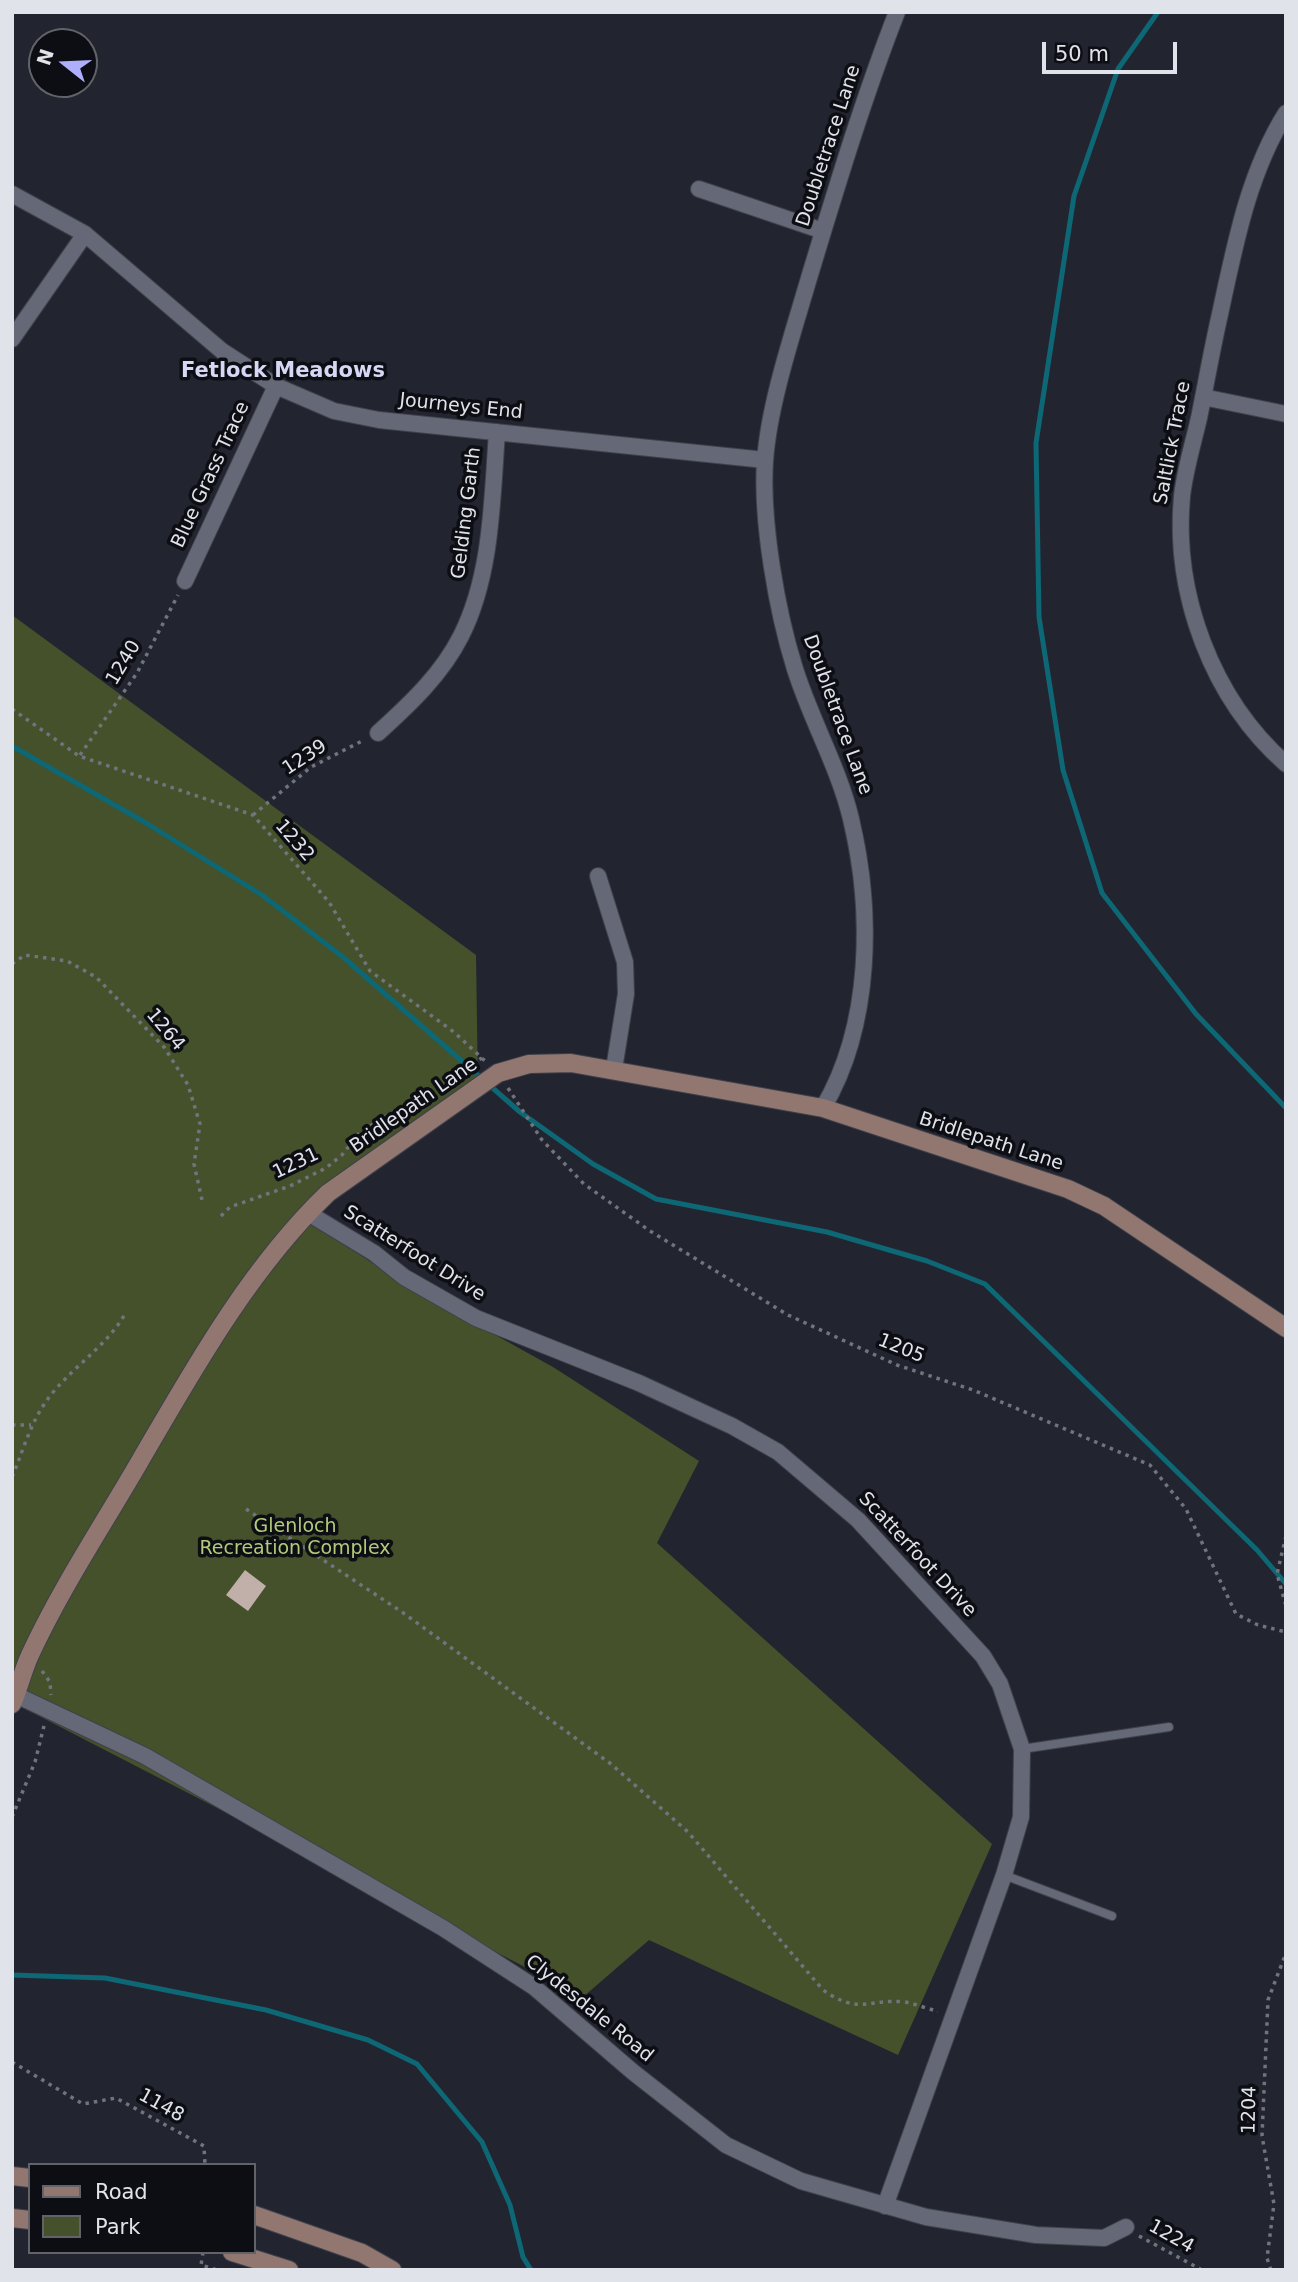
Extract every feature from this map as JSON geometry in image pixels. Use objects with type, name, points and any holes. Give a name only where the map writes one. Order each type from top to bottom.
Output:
[{"type":"street","name":"Doubletrace Lane","points":[[823,1108],[841,1070],[855,1018],[863,965],[864,912],[851,817],[795,670],[781,618],[772,565],[765,460],[785,359],[824,231],[897,12]]},
{"type":"street","name":"Saltlick Trace","points":[[1286,113],[1280,135],[1242,215],[1182,494],[1180,546],[1189,599],[1206,650],[1230,697],[1261,740],[1286,764]]},
{"type":"street","points":[[699,189],[824,231]]},
{"type":"street","name":"Journeys End","points":[[12,194],[85,234],[222,351],[276,386],[334,411],[379,420],[765,460]]},
{"type":"street","points":[[12,339],[85,234]]},
{"type":"street","name":"Blue Grass Trace","points":[[185,580],[276,386]]},
{"type":"street","points":[[1203,397],[1286,414]]},
{"type":"street","name":"Gelding Garth","points":[[378,733],[428,684],[460,638],[469,620],[481,587],[497,432]]},
{"type":"street","points":[[598,876],[625,962],[626,994],[614,1069]]},
{"type":"street","name":"Bridlepath Lane","points":[[13,1698],[29,1656],[65,1590],[187,1380],[221,1326],[308,1213],[328,1193],[485,1080],[529,1064],[571,1063],[614,1069],[823,1108],[1037,1177],[1104,1206],[1286,1328]]},
{"type":"street","name":"Scatterfoot Drive","points":[[308,1213],[374,1253],[404,1277],[477,1318],[639,1383],[732,1426],[778,1452],[858,1520],[983,1656],[1000,1684],[1022,1749],[1021,1817],[1004,1875],[885,2206]]},
{"type":"street","name":"Clydesdale Road","points":[[13,1698],[48,1711],[189,1780],[443,1928],[534,1987],[633,2072],[726,2145],[801,2181],[926,2217],[1036,2235],[1104,2238],[1126,2227]]},
{"type":"street","points":[[256,2216],[362,2253],[392,2270]]},
{"type":"street","points":[[238,2254],[289,2270]]},
{"type":"lane","points":[[1022,1749],[1168,1727]]},
{"type":"lane","points":[[1004,1875],[1112,1916]]},
{"type":"path","name":"1240","points":[[79,756],[137,673],[185,580]]},
{"type":"path","name":"1232","points":[[12,709],[79,756],[253,815],[329,902],[370,971],[454,1032],[482,1058],[485,1080]]},
{"type":"path","name":"1239","points":[[253,815],[311,767],[378,733]]},
{"type":"path","name":"1264","points":[[12,964],[25,955],[67,961],[96,977],[164,1047],[188,1085],[200,1124],[194,1164],[202,1200]]},
{"type":"path","name":"1231","points":[[221,1216],[230,1207],[290,1186],[326,1168],[342,1155],[360,1132],[482,1058]]},
{"type":"path","name":"1205","points":[[485,1080],[584,1184],[650,1230],[765,1302],[897,1365],[973,1390],[1150,1465],[1186,1509],[1236,1614],[1258,1625],[1286,1632]]},
{"type":"path","points":[[12,1477],[31,1425],[54,1390],[116,1330],[125,1314]]},
{"type":"path","points":[[12,1426],[31,1425]]},
{"type":"path","points":[[246,1509],[402,1612],[611,1764],[688,1832],[823,1990],[842,2003],[866,2006],[903,2002],[954,2012]]},
{"type":"path","points":[[1286,1536],[1277,1574],[1286,1606]]},
{"type":"path","points":[[12,1816],[35,1762],[48,1711]]},
{"type":"path","name":"1204","points":[[1271,2270],[1267,2258],[1274,2204],[1262,2136],[1268,2000],[1286,1953]]},
{"type":"path","name":"1148","points":[[12,2062],[83,2104],[116,2098],[153,2115],[204,2146],[205,2163]]},
{"type":"path","name":"1224","points":[[1126,2227],[1152,2245],[1202,2270]]},
{"type":"path","points":[[203,2254],[201,2264],[216,2270]]},
{"type":"green space","name":"Glenloch Recreation Complex","points":[[12,615],[476,955],[478,1088],[320,1198],[322,1230],[409,1287],[553,1367],[699,1461],[657,1543],[992,1844],[898,2055],[649,1940],[583,1997],[12,1702]]},
{"type":"building","points":[[245,1570],[266,1586],[248,1611],[226,1595]]},
{"type":"waterway","points":[[1158,12],[1118,69],[1074,196],[1036,443],[1039,617],[1063,770],[1102,893],[1196,1014],[1286,1108]]},
{"type":"waterway","points":[[12,746],[146,823],[262,895],[343,957],[520,1112],[593,1164],[656,1199],[827,1232],[927,1261],[985,1284],[1257,1550],[1286,1584]]},
{"type":"waterway","points":[[12,1975],[105,1978],[266,2010],[368,2040],[417,2064],[482,2142],[510,2205],[523,2257],[531,2270]]},
{"type":"district","name":"Fetlock Meadows","points":[[283,372]]}]
